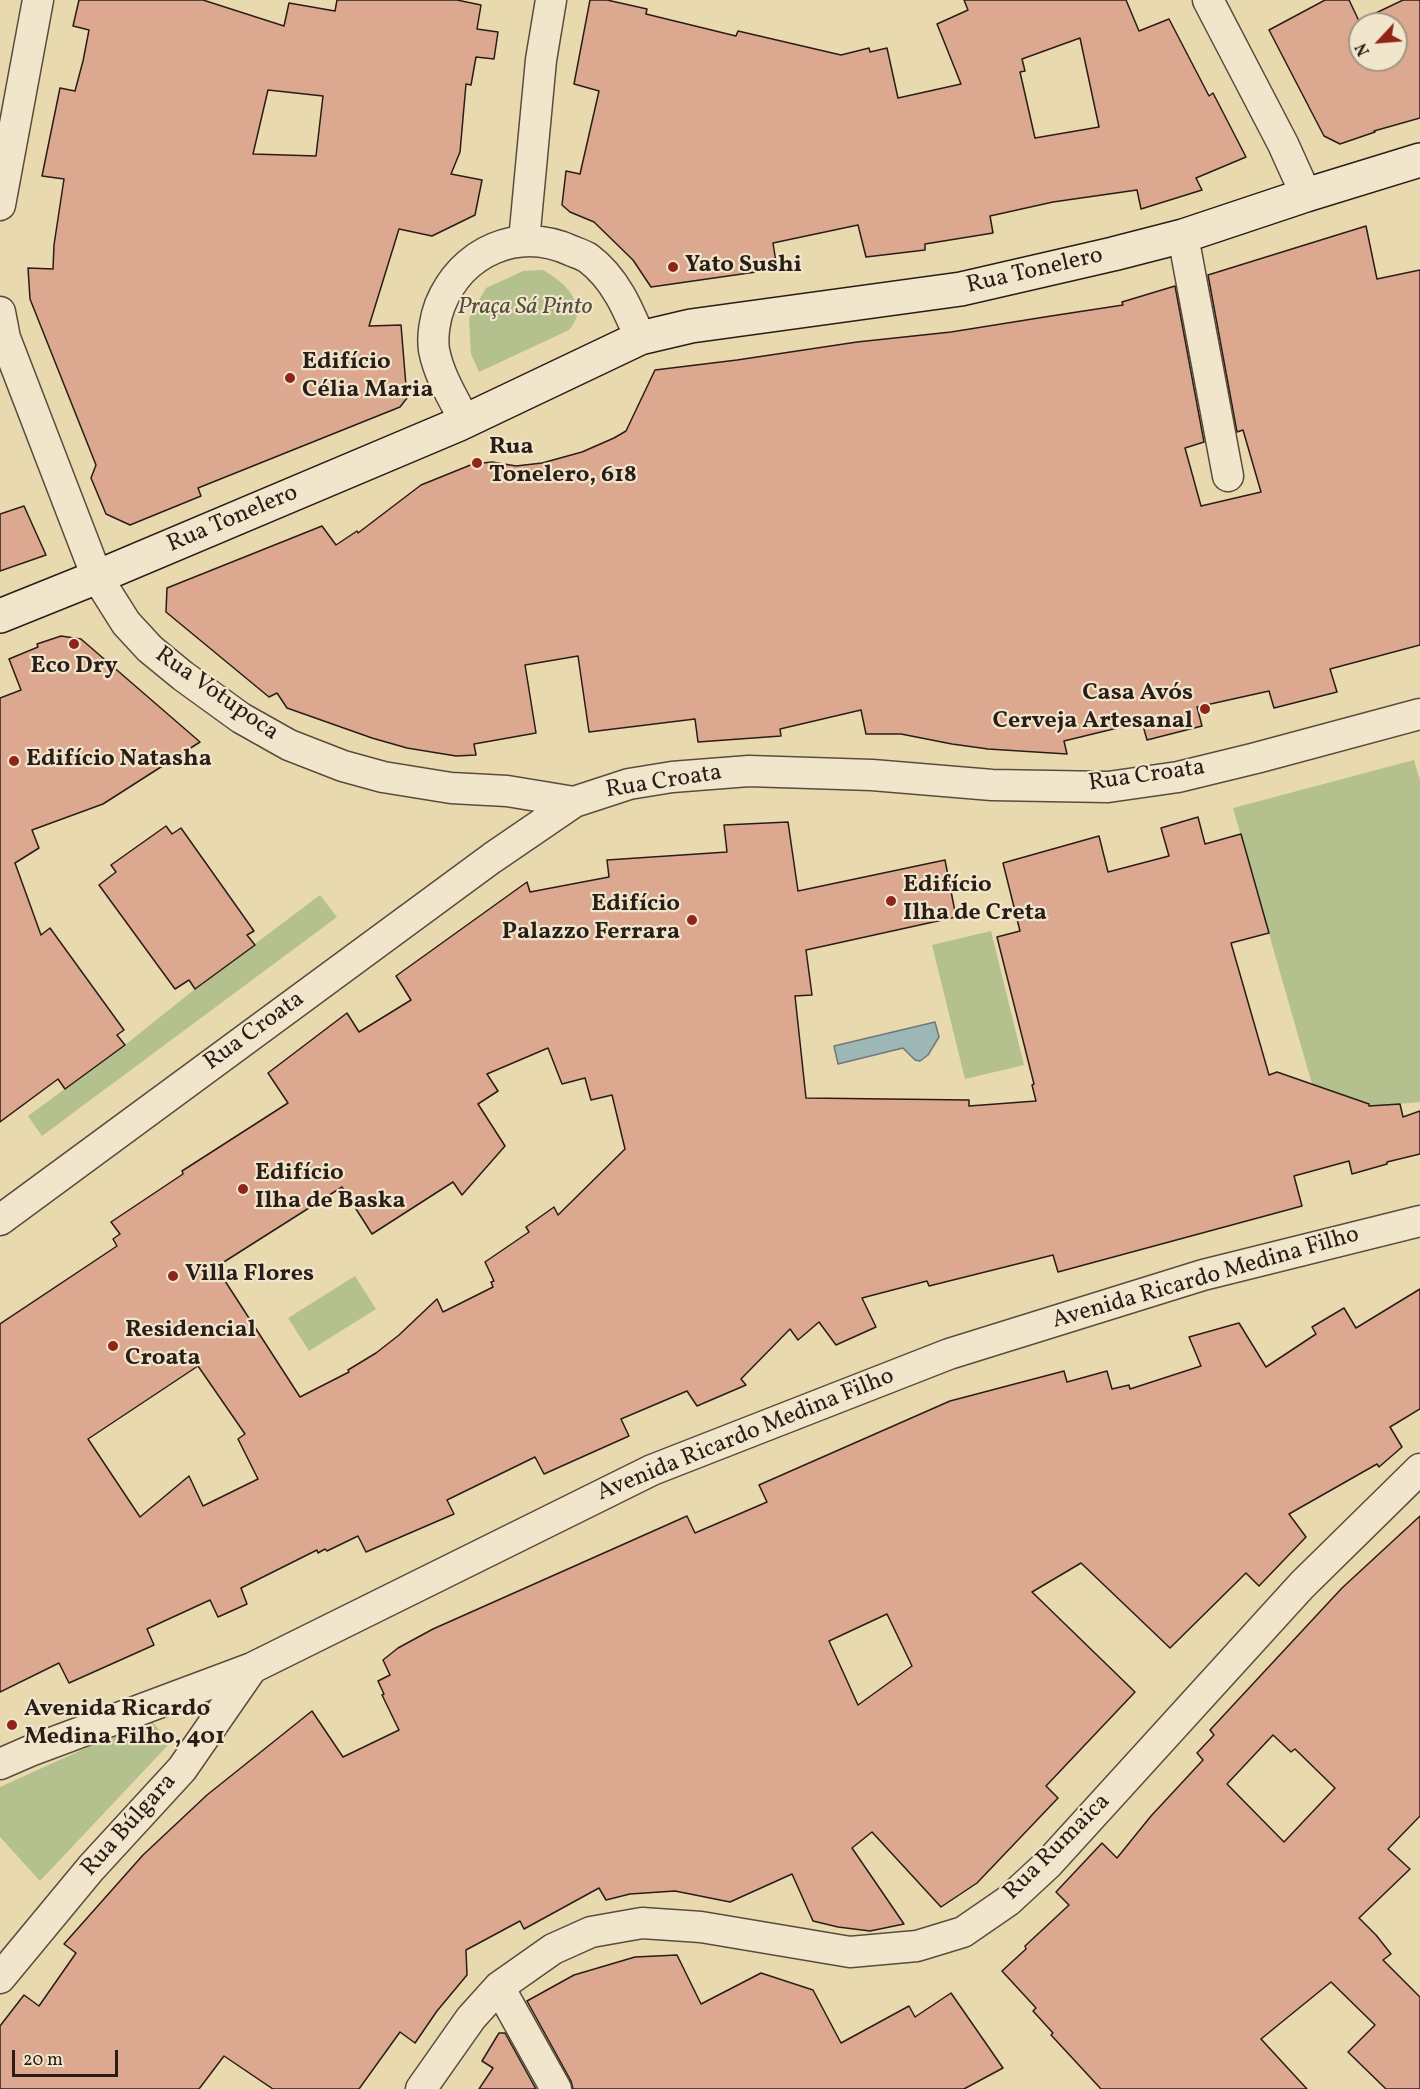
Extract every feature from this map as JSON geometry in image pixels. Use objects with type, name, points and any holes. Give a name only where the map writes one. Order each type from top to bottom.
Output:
[{"type":"street","points":[[0,205],[38,0]]},
{"type":"street","points":[[524,241],[541,60],[551,0]]},
{"type":"street","points":[[1208,0],[1306,195]]},
{"type":"street","name":"Rua Tonelero","points":[[640,338],[691,326],[961,289],[1184,236],[1420,160]]},
{"type":"street","points":[[1184,236],[1228,476]]},
{"type":"street","points":[[524,241],[557,244],[588,258],[618,290],[640,338],[465,421],[442,378],[434,348],[435,317],[447,288],[467,264],[493,248],[524,241]]},
{"type":"street","name":"Rua Votupoca","points":[[0,312],[5,338],[97,577],[126,623],[150,649],[241,718],[289,745],[342,766],[383,777],[451,788],[537,795],[574,802]]},
{"type":"street","name":"Rua Tonelero","points":[[0,615],[97,577],[465,421]]},
{"type":"street","name":"Rua Croata","points":[[0,1220],[492,858],[574,802],[629,784],[672,777],[749,771],[872,775],[992,785],[1108,787],[1178,777],[1420,714]]},
{"type":"street","name":"Avenida Ricardo Medina Filho","points":[[0,1764],[252,1668],[652,1470],[939,1358],[1203,1275],[1420,1221]]},
{"type":"street","name":"Rua Rumaica","points":[[421,2089],[471,2018],[499,1987],[553,1949],[591,1932],[642,1923],[701,1927],[850,1952],[917,1946],[963,1932],[1008,1901],[1048,1864],[1302,1585],[1420,1469]]},
{"type":"street","name":"Rua Búlgara","points":[[0,1978],[91,1868],[182,1769],[252,1668]]},
{"type":"street","points":[[499,1987],[556,2089]]},
{"type":"green space","name":"Praça Sá Pinto","points":[[543,270],[567,288],[576,304],[575,321],[569,330],[479,372],[471,354],[469,318],[486,288],[523,271]]},
{"type":"green space","points":[[1414,760],[1420,780],[1420,1102],[1373,1106],[1312,1084],[1233,808]]},
{"type":"green space","points":[[320,895],[337,917],[42,1136],[28,1116],[125,1045]]},
{"type":"green space","points":[[991,931],[1024,1065],[965,1079],[932,945]]},
{"type":"green space","points":[[355,1276],[376,1309],[309,1351],[288,1318]]},
{"type":"green space","points":[[150,1719],[170,1743],[40,1881],[0,1837],[0,1787]]},
{"type":"water","points":[[935,1022],[939,1037],[928,1055],[920,1061],[915,1060],[903,1048],[838,1064],[834,1046]]},
{"type":"building","points":[[79,0],[203,0],[284,26],[289,3],[335,11],[337,0],[457,0],[481,5],[477,29],[498,32],[494,59],[476,57],[471,85],[466,84],[460,152],[451,174],[482,180],[475,215],[432,236],[399,229],[369,326],[401,325],[407,398],[400,407],[198,488],[201,496],[130,525],[106,514],[91,478],[96,465],[30,299],[28,268],[53,269],[54,245],[64,179],[42,176],[60,88],[75,91],[83,61],[89,30],[73,26]],"holes":[[[268,90],[323,96],[316,156],[253,154]]]},
{"type":"building","points":[[590,0],[607,0],[647,9],[646,14],[736,36],[738,31],[841,55],[869,48],[870,52],[887,48],[898,98],[961,84],[937,24],[968,10],[964,0],[1126,0],[1139,31],[1169,19],[1209,96],[1213,93],[1246,157],[1196,178],[1202,190],[1141,209],[1137,190],[1053,202],[990,216],[993,233],[925,244],[925,250],[866,257],[858,225],[773,243],[777,269],[651,287],[633,260],[594,222],[570,212],[562,205],[566,171],[580,174],[599,91],[574,84]],"holes":[[[1080,38],[1099,127],[1035,138],[1020,72],[1025,71],[1022,59]]]},
{"type":"building","points":[[1325,0],[1349,0],[1355,12],[1348,12],[1348,72],[1408,72],[1408,12],[1378,12],[1403,0],[1420,0],[1420,118],[1374,131],[1340,144],[1324,136],[1269,30]]},
{"type":"building","points":[[1366,226],[1377,279],[1420,270],[1420,645],[1330,669],[1337,692],[1274,708],[1269,691],[1197,707],[1202,726],[1147,740],[1142,722],[1064,741],[1067,754],[988,749],[901,734],[866,734],[861,710],[780,729],[781,736],[698,742],[695,719],[589,732],[578,656],[525,665],[536,733],[474,744],[476,755],[456,756],[407,748],[287,708],[277,693],[269,697],[166,612],[167,588],[322,526],[336,545],[357,531],[358,533],[421,485],[473,464],[492,462],[516,466],[542,463],[582,452],[614,438],[626,431],[655,370],[857,342],[951,332],[1123,305],[1122,302],[1175,286],[1204,442],[1185,448],[1201,506],[1261,492],[1243,430],[1237,432],[1208,275]]},
{"type":"building","points":[[24,506],[46,555],[0,571],[0,514]]},
{"type":"building","points":[[61,636],[81,639],[200,742],[103,804],[32,830],[39,848],[15,863],[41,935],[50,928],[124,1030],[117,1035],[125,1045],[65,1089],[58,1079],[0,1122],[0,698],[21,690],[9,659],[38,647],[37,644]]},
{"type":"building","points":[[1198,817],[1205,844],[1241,834],[1269,933],[1231,943],[1269,1075],[1277,1072],[1369,1104],[1369,1106],[1400,1104],[1403,1117],[1420,1111],[1420,1154],[1352,1174],[1349,1161],[1294,1176],[1302,1206],[1058,1272],[1053,1255],[929,1286],[927,1281],[862,1298],[876,1327],[836,1345],[819,1322],[798,1340],[790,1329],[741,1379],[746,1385],[697,1406],[687,1391],[621,1419],[629,1436],[544,1474],[535,1457],[447,1500],[454,1514],[366,1552],[358,1536],[327,1551],[325,1549],[318,1553],[317,1550],[241,1588],[247,1604],[218,1617],[210,1600],[147,1629],[154,1645],[69,1683],[59,1663],[0,1692],[0,1324],[117,1246],[113,1239],[120,1234],[111,1222],[183,1174],[182,1171],[288,1103],[268,1073],[347,1013],[359,1032],[411,1000],[396,976],[527,882],[530,892],[609,877],[607,860],[727,852],[724,825],[788,822],[798,891],[945,860],[956,917],[806,950],[812,995],[795,996],[806,1098],[969,1100],[969,1106],[1036,1101],[1032,1085],[1034,1084],[997,937],[1020,931],[1003,863],[1099,836],[1108,872],[1169,856],[1161,828]],"holes":[[[548,1048],[562,1084],[585,1078],[591,1100],[612,1095],[625,1149],[558,1215],[554,1207],[526,1227],[529,1232],[485,1262],[494,1281],[491,1282],[493,1287],[443,1312],[437,1299],[376,1353],[348,1370],[349,1372],[300,1397],[216,1267],[342,1187],[372,1234],[453,1182],[462,1195],[505,1146],[478,1104],[498,1091],[487,1074]],[[198,1366],[245,1434],[238,1439],[258,1479],[203,1506],[189,1476],[140,1517],[88,1439]]]},
{"type":"building","points":[[166,826],[172,834],[181,828],[254,931],[247,935],[255,945],[195,989],[189,980],[175,989],[99,885],[116,872],[111,865]]},
{"type":"building","points":[[1420,1289],[1420,1409],[1390,1427],[1402,1447],[1379,1467],[1377,1464],[1289,1514],[1306,1537],[1259,1586],[1246,1573],[1170,1648],[1081,1563],[1032,1592],[1135,1692],[1046,1786],[1058,1798],[977,1883],[941,1907],[872,1832],[852,1848],[904,1924],[870,1931],[813,1921],[792,1874],[730,1902],[675,1891],[630,1894],[606,1900],[599,1888],[524,1929],[520,1921],[466,1950],[467,1975],[437,2011],[415,2043],[400,2032],[359,2089],[273,2089],[224,2056],[199,2089],[0,2089],[0,2026],[24,1995],[39,2006],[76,1953],[64,1944],[143,1855],[207,1795],[312,1711],[343,1757],[399,1730],[382,1695],[384,1694],[378,1681],[390,1675],[383,1660],[398,1648],[433,1629],[687,1516],[695,1533],[767,1502],[759,1485],[950,1401],[1064,1371],[1067,1382],[1107,1371],[1112,1389],[1129,1385],[1130,1389],[1201,1366],[1189,1337],[1239,1323],[1266,1367],[1316,1334],[1312,1327],[1344,1308],[1356,1328]],"holes":[[[887,1614],[912,1666],[858,1705],[829,1641]]]},
{"type":"building","points":[[1420,1516],[1420,1816],[1388,1849],[1410,1869],[1359,1918],[1391,1954],[1383,1960],[1420,1997],[1420,2089],[1386,2089],[1348,2052],[1375,2025],[1331,1982],[1261,2039],[1307,2089],[1101,2089],[1051,2035],[1053,2033],[1033,2011],[1036,2008],[1002,1971],[1069,1905],[1056,1892],[1102,1843],[1117,1858],[1151,1816],[1203,1760],[1197,1753],[1214,1735],[1210,1730],[1342,1588]],"holes":[[[1273,1735],[1291,1752],[1295,1749],[1335,1788],[1284,1842],[1227,1784]]]},
{"type":"building","points":[[677,1955],[701,2004],[761,1973],[813,1990],[841,2043],[909,2006],[915,2017],[951,1993],[1003,2068],[964,2089],[573,2089],[571,2081],[527,2001],[574,1975],[635,1957]]},
{"type":"building","points":[[499,2033],[505,2033],[536,2089],[479,2089],[493,2068],[482,2061]]},
{"type":"place","name":"Yato Sushi","points":[[673,267]]},
{"type":"place","name":"Edifício Célia Maria","points":[[290,378]]},
{"type":"place","name":"Rua Tonelero, 618","points":[[477,463]]},
{"type":"place","name":"Eco Dry","points":[[74,644]]},
{"type":"place","name":"Casa Avós Cerveja Artesanal","points":[[1205,709]]},
{"type":"place","name":"Edifício Natasha","points":[[14,761]]},
{"type":"place","name":"Edifício Ilha de Creta","points":[[891,901]]},
{"type":"place","name":"Edifício Palazzo Ferrara","points":[[692,920]]},
{"type":"place","name":"Edifício Ilha de Baska","points":[[243,1189]]},
{"type":"place","name":"Villa Flores","points":[[173,1276]]},
{"type":"place","name":"Residencial Croata","points":[[113,1346]]},
{"type":"place","name":"Avenida Ricardo Medina Filho, 401","points":[[12,1725]]}]
